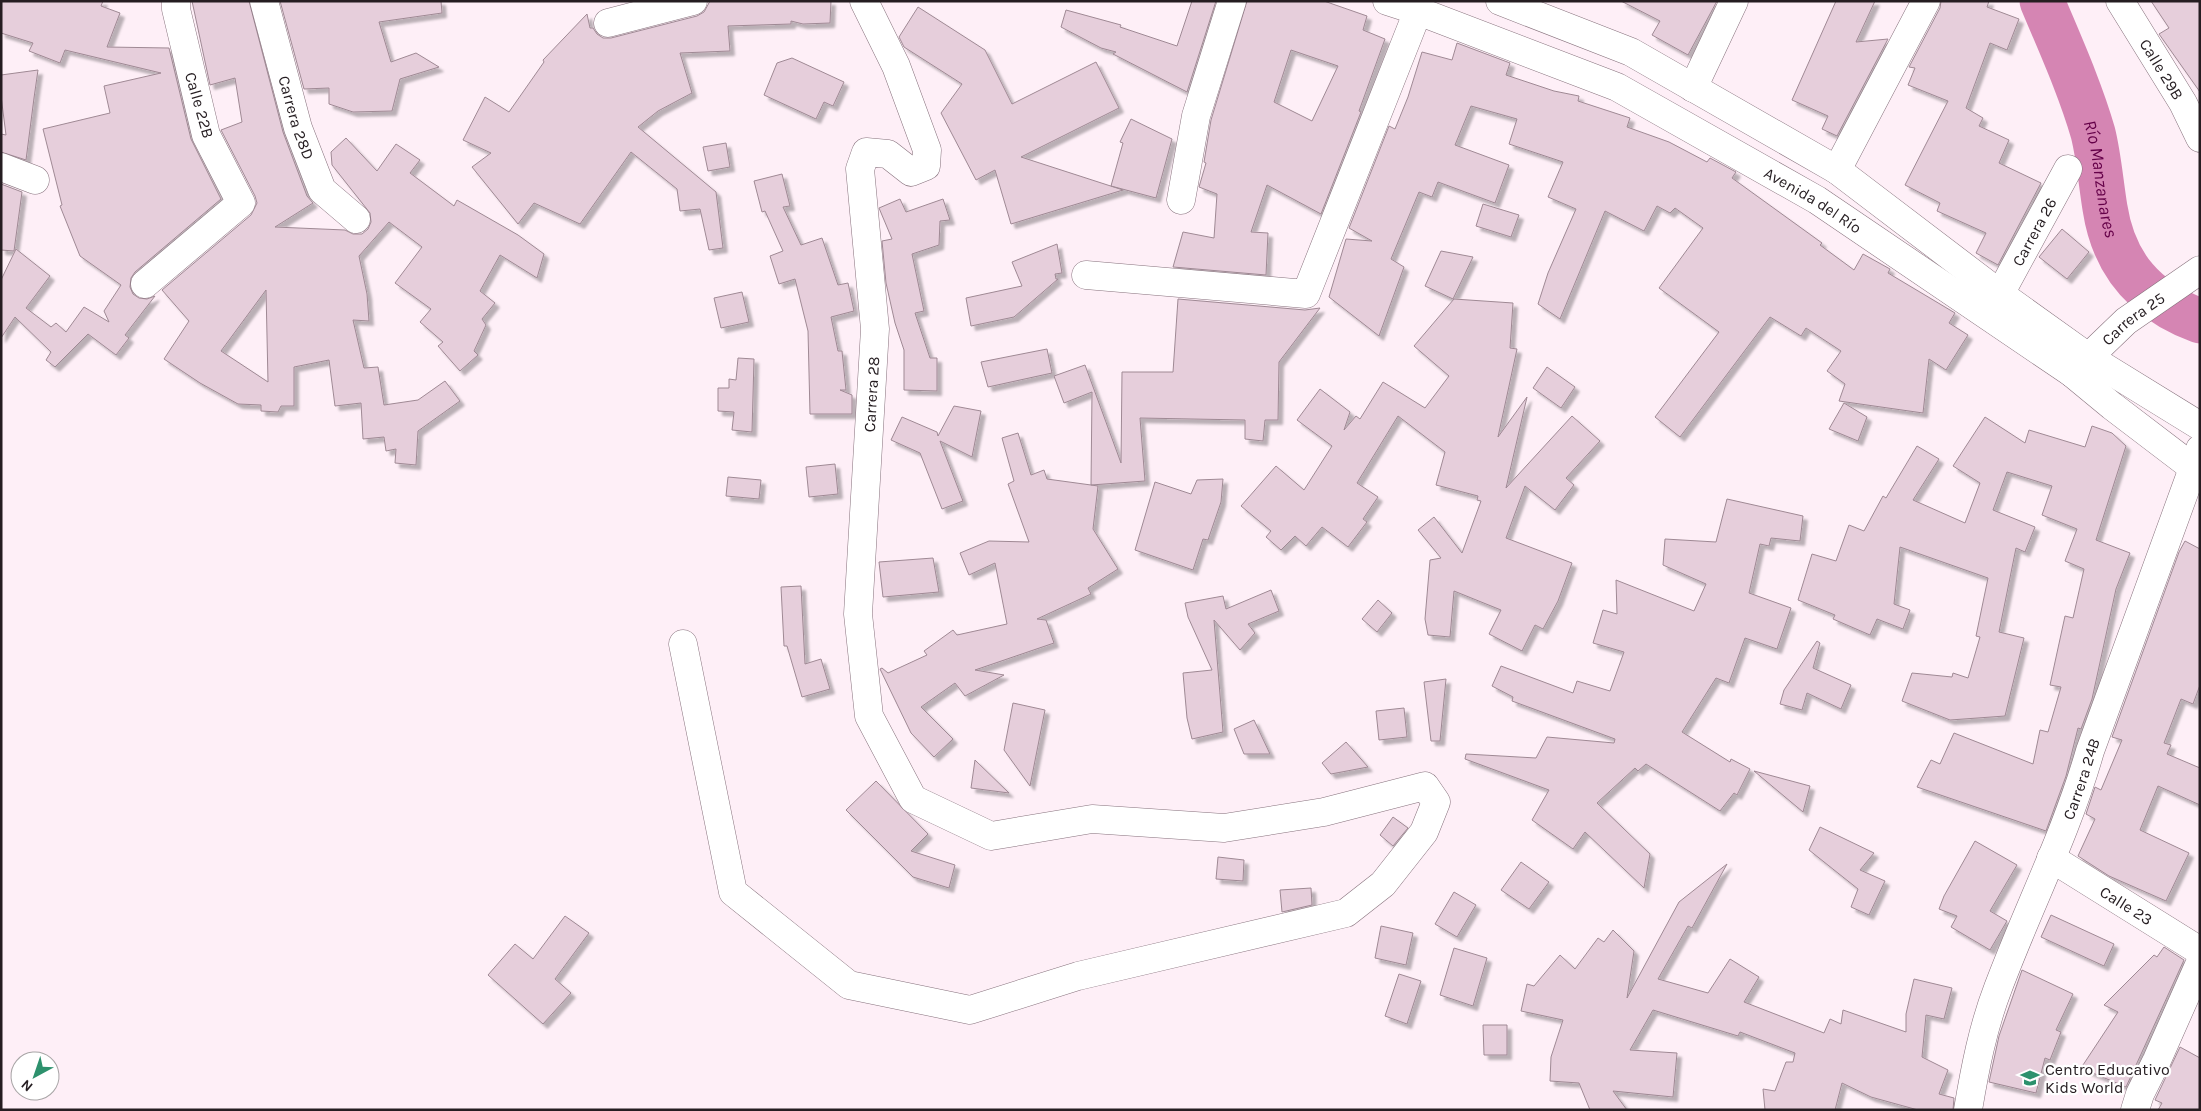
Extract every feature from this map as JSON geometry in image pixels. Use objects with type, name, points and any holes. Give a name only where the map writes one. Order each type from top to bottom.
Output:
[{"type":"street","name":"Calle 22B","points":[[145,284],[241,203],[206,135],[176,9],[176,1]]},
{"type":"street","name":"Carrera 28D","points":[[264,1],[298,128],[322,190],[356,219]]},
{"type":"street","points":[[608,23],[693,1]]},
{"type":"street","name":"Carrera 28","points":[[683,644],[733,892],[849,985],[896,995],[970,1010],[1078,976],[1346,913],[1383,884],[1424,832],[1436,802],[1425,786],[1324,812],[1224,828],[1092,819],[991,836],[913,799],[869,716],[858,614],[875,329],[860,170],[866,152],[888,154],[911,172],[926,166],[927,150],[896,66],[864,1]]},
{"type":"street","points":[[1181,200],[1196,116],[1232,1]]},
{"type":"street","name":"Avenida del Río","points":[[1387,1],[1418,11],[1626,91],[1817,200],[2080,365],[2200,426]]},
{"type":"street","points":[[1693,88],[1734,1]]},
{"type":"street","points":[[1837,170],[1926,1]]},
{"type":"street","name":"Calle 29B","points":[[2120,1],[2192,98],[2200,138]]},
{"type":"street","name":"Avenida del Río","points":[[1511,3],[1630,52],[1837,170],[2000,294],[2080,365],[2112,406],[2197,463]]},
{"type":"street","points":[[1086,275],[1306,294],[1418,11]]},
{"type":"street","points":[[1,167],[35,180]]},
{"type":"street","name":"Carrera 26","points":[[2000,294],[2068,169]]},
{"type":"street","name":"Carrera 25","points":[[2080,365],[2126,321],[2190,276]]},
{"type":"street","name":"Carrera 24B","points":[[1968,1110],[1978,1051],[1997,989],[2079,791],[2090,751],[2197,463]]},
{"type":"street","name":"Calle 23","points":[[2052,858],[2200,952]]},
{"type":"street","points":[[2135,1110],[2140,1094],[2200,963]]},
{"type":"building","points":[[1,1],[103,1],[101,6],[120,13],[107,47],[169,48],[191,139],[221,199],[135,272],[131,278],[130,287],[133,294],[139,298],[147,299],[155,296],[125,335],[129,338],[116,355],[88,334],[55,367],[46,360],[51,352],[15,317],[1,338],[1,280],[16,249],[50,276],[26,308],[51,327],[56,323],[66,332],[84,307],[109,322],[104,311],[121,285],[80,256],[60,206],[62,205],[43,129],[110,113],[104,86],[161,73],[65,50],[60,63],[29,51],[33,43],[1,33]]},
{"type":"building","points":[[192,1],[249,1],[283,132],[307,196],[313,203],[275,227],[345,230],[353,234],[362,234],[368,229],[371,222],[370,213],[332,165],[331,152],[346,138],[377,171],[396,144],[420,160],[410,173],[454,206],[457,200],[518,235],[544,254],[537,278],[500,255],[480,291],[495,303],[482,319],[486,325],[474,351],[478,355],[460,371],[438,346],[443,342],[420,322],[431,309],[395,283],[422,247],[389,222],[359,256],[367,294],[369,321],[353,320],[364,368],[378,367],[384,405],[418,400],[445,381],[460,401],[418,431],[416,465],[395,463],[396,449],[386,451],[384,437],[363,439],[361,403],[335,406],[329,360],[294,367],[294,406],[281,406],[278,412],[261,411],[261,405],[238,404],[200,383],[164,359],[189,321],[162,290],[251,215],[257,203],[221,130],[242,122],[235,78],[210,85]],"holes":[[[266,290],[268,382],[221,351]]]},
{"type":"building","points":[[280,1],[441,1],[442,13],[379,22],[391,62],[416,53],[439,67],[400,79],[392,111],[353,112],[329,104],[329,88],[304,89]]},
{"type":"building","points":[[710,1],[831,1],[830,23],[803,24],[791,21],[791,24],[728,26],[730,51],[680,53],[692,93],[658,111],[638,127],[716,192],[723,248],[709,250],[700,209],[680,211],[677,189],[631,152],[580,224],[534,203],[518,224],[472,167],[491,153],[463,140],[485,97],[509,112],[544,62],[543,60],[587,14],[590,28],[593,28],[603,38],[611,38],[697,16],[704,12]]},
{"type":"building","points":[[1192,1],[1216,1],[1187,92],[1113,54],[1116,52],[1101,48],[1061,27],[1066,10],[1121,25],[1120,27],[1177,46]]},
{"type":"building","points":[[1247,1],[1324,1],[1367,16],[1363,30],[1385,39],[1359,111],[1361,112],[1321,214],[1267,185],[1251,232],[1268,233],[1266,275],[1173,267],[1183,232],[1214,238],[1217,194],[1199,187],[1206,163],[1204,162],[1211,120]],"holes":[[[1291,50],[1338,66],[1312,121],[1274,102]]]},
{"type":"building","points":[[1621,1],[1717,1],[1688,55],[1652,35],[1660,21]]},
{"type":"building","points":[[1836,1],[1875,1],[1856,42],[1888,39],[1837,136],[1822,129],[1828,116],[1792,100]]},
{"type":"building","points":[[1941,1],[1989,1],[1987,7],[2019,19],[2007,50],[1990,43],[1966,108],[1983,118],[1979,126],[2009,140],[1999,163],[2041,183],[1998,265],[1976,253],[1986,233],[1937,211],[1940,203],[1905,185],[1948,101],[1908,85],[1915,68],[1909,67],[1940,8]]},
{"type":"building","points":[[2151,1],[2200,1],[2200,92],[2159,34],[2169,28]]},
{"type":"building","points":[[918,7],[985,50],[1012,104],[1096,62],[1119,108],[1021,157],[1123,190],[1011,224],[995,170],[976,180],[941,113],[962,84],[904,47],[899,37]]},
{"type":"building","points":[[1457,43],[1510,63],[1506,75],[1554,91],[1579,96],[1578,101],[1630,118],[1627,127],[1669,142],[1707,162],[1710,158],[1736,172],[1732,178],[1822,243],[1820,245],[1854,270],[1863,254],[1890,269],[1888,273],[1955,313],[1949,323],[1968,335],[1946,370],[1929,359],[1923,413],[1839,401],[1845,384],[1827,371],[1841,351],[1806,328],[1801,336],[1770,317],[1680,437],[1655,417],[1719,332],[1659,288],[1703,228],[1675,208],[1670,213],[1657,206],[1644,231],[1605,211],[1560,319],[1538,304],[1548,273],[1576,209],[1548,197],[1563,162],[1509,144],[1517,119],[1471,106],[1455,145],[1509,165],[1495,203],[1438,182],[1432,197],[1419,192],[1391,259],[1404,267],[1379,336],[1329,297],[1346,239],[1372,241],[1349,228],[1389,126],[1395,129],[1408,97],[1422,52],[1452,60]]},
{"type":"building","points":[[792,58],[844,82],[833,106],[824,102],[816,119],[764,95],[777,63]]},
{"type":"building","points":[[38,70],[26,160],[1,152],[1,134],[6,135],[1,96],[1,75]]},
{"type":"building","points":[[1131,119],[1172,139],[1156,198],[1111,186],[1123,143],[1120,142]]},
{"type":"building","points":[[726,143],[730,167],[708,171],[703,147]]},
{"type":"building","points":[[782,174],[790,206],[783,207],[801,245],[822,238],[838,285],[848,283],[854,311],[831,317],[838,351],[842,351],[846,390],[840,390],[852,395],[852,414],[810,414],[808,331],[795,279],[779,284],[770,256],[783,251],[765,211],[762,212],[754,181]]},
{"type":"building","points":[[1,184],[22,192],[14,251],[1,250]]},
{"type":"building","points":[[900,199],[906,212],[943,199],[950,220],[940,221],[939,245],[912,254],[924,311],[915,313],[930,358],[937,358],[937,391],[904,390],[904,350],[895,323],[886,283],[882,241],[892,239],[879,208]]},
{"type":"building","points":[[1483,204],[1519,215],[1511,237],[1476,226]]},
{"type":"building","points":[[2062,229],[2089,252],[2067,279],[2039,257]]},
{"type":"building","points":[[1057,244],[1062,273],[1055,274],[1056,279],[1058,279],[1014,317],[971,326],[966,298],[1022,286],[1012,262]]},
{"type":"building","points":[[1441,251],[1473,257],[1453,299],[1425,286]]},
{"type":"building","points":[[742,292],[749,322],[721,328],[714,298]]},
{"type":"building","points":[[1178,299],[1305,310],[1320,308],[1279,362],[1278,420],[1265,420],[1263,441],[1245,439],[1245,420],[1140,418],[1145,481],[1091,485],[1092,392],[1064,403],[1054,376],[1085,365],[1121,463],[1122,372],[1173,372]]},
{"type":"building","points":[[1454,299],[1513,303],[1510,348],[1517,349],[1498,437],[1527,397],[1506,488],[1572,416],[1600,441],[1566,478],[1574,485],[1555,510],[1525,486],[1506,538],[1572,563],[1558,601],[1543,629],[1535,625],[1522,651],[1489,634],[1501,610],[1454,591],[1450,637],[1428,635],[1425,619],[1430,560],[1441,558],[1418,530],[1434,517],[1462,553],[1481,501],[1477,500],[1478,496],[1436,485],[1445,452],[1398,416],[1357,483],[1378,497],[1363,519],[1367,522],[1348,547],[1322,527],[1306,546],[1295,536],[1281,550],[1266,537],[1271,531],[1241,506],[1276,466],[1304,490],[1332,446],[1297,420],[1320,389],[1350,412],[1344,430],[1356,416],[1360,419],[1383,382],[1425,408],[1449,376],[1414,346]]},
{"type":"building","points":[[1047,349],[1052,373],[988,387],[981,362]]},
{"type":"building","points":[[738,358],[754,359],[752,432],[732,430],[734,412],[718,411],[718,388],[729,388],[729,379],[736,380]]},
{"type":"building","points":[[1547,367],[1575,387],[1561,408],[1533,388]]},
{"type":"building","points":[[1844,403],[1867,417],[1858,441],[1829,429]]},
{"type":"building","points":[[954,406],[981,411],[972,457],[940,441],[963,501],[942,509],[920,453],[891,440],[902,417],[937,432],[938,436]]},
{"type":"building","points":[[1985,417],[2025,443],[2029,430],[2085,447],[2092,426],[2112,433],[2126,446],[2096,540],[2130,553],[2116,589],[2092,699],[2081,729],[2078,728],[2066,776],[2046,831],[1917,787],[1931,760],[1940,764],[1954,733],[2033,764],[2040,730],[2048,732],[2061,687],[2050,685],[2065,616],[2073,618],[2084,569],[2065,561],[2077,529],[2042,515],[2052,486],[2007,472],[1993,510],[2035,527],[2025,552],[2016,548],[1999,632],[2024,638],[2005,716],[1950,720],[1902,701],[1912,673],[1952,677],[1953,673],[1968,678],[1980,637],[1976,636],[1988,578],[1900,547],[1894,604],[1910,610],[1903,629],[1877,619],[1870,635],[1833,619],[1835,615],[1798,600],[1812,554],[1836,561],[1849,525],[1864,531],[1883,496],[1886,498],[1917,446],[1939,459],[1913,500],[1965,523],[1980,483],[1953,466]]},
{"type":"building","points":[[1018,433],[1031,475],[1044,470],[1047,479],[1098,486],[1093,529],[1118,569],[1088,588],[1091,594],[1037,619],[1046,620],[1054,643],[975,670],[1004,675],[965,696],[955,683],[921,707],[953,739],[934,757],[911,733],[880,669],[882,668],[888,673],[927,655],[924,651],[953,630],[957,635],[1007,624],[995,563],[969,575],[960,553],[989,541],[1029,542],[1008,484],[1014,481],[1002,438]]},
{"type":"building","points":[[835,464],[838,494],[809,497],[806,467]]},
{"type":"building","points":[[728,477],[761,480],[759,499],[726,496]]},
{"type":"building","points":[[1223,479],[1221,502],[1208,540],[1203,539],[1193,570],[1135,550],[1155,482],[1191,494],[1197,480]]},
{"type":"building","points":[[1727,499],[1803,516],[1800,541],[1771,538],[1769,546],[1760,544],[1749,593],[1791,608],[1777,649],[1745,638],[1729,683],[1716,678],[1682,732],[1730,762],[1731,759],[1750,769],[1737,795],[1734,793],[1720,811],[1646,764],[1638,771],[1635,768],[1597,803],[1650,854],[1644,888],[1585,832],[1573,849],[1532,820],[1549,790],[1465,759],[1466,754],[1536,758],[1547,737],[1614,743],[1615,739],[1512,701],[1513,697],[1492,686],[1501,666],[1573,693],[1577,681],[1610,691],[1624,652],[1593,643],[1603,610],[1617,614],[1616,580],[1694,611],[1706,584],[1663,565],[1665,539],[1716,542]]},
{"type":"building","points":[[2185,541],[2200,549],[2200,685],[2193,704],[2181,699],[2164,743],[2171,745],[2167,754],[2200,768],[2200,805],[2158,786],[2140,830],[2189,853],[2166,901],[2109,876],[2078,856],[2095,819],[2086,814],[2095,787],[2101,790],[2122,740],[2112,737],[2179,552]]},
{"type":"building","points":[[933,558],[939,592],[883,597],[879,562]]},
{"type":"building","points":[[801,586],[805,664],[821,659],[830,689],[802,697],[787,646],[784,646],[781,587]]},
{"type":"building","points":[[1271,590],[1279,611],[1248,624],[1255,633],[1240,650],[1214,620],[1223,732],[1192,739],[1187,718],[1183,673],[1212,670],[1188,617],[1185,603],[1223,596],[1226,609]]},
{"type":"building","points":[[1378,600],[1392,613],[1377,632],[1362,619]]},
{"type":"building","points":[[1817,641],[1820,643],[1813,668],[1851,685],[1841,709],[1807,693],[1802,710],[1780,704],[1784,690]]},
{"type":"building","points":[[1446,679],[1440,741],[1431,741],[1424,682]]},
{"type":"building","points":[[1013,703],[1045,710],[1030,786],[1004,750]]},
{"type":"building","points":[[1404,708],[1407,737],[1379,740],[1376,711]]},
{"type":"building","points":[[1254,720],[1270,754],[1244,754],[1234,729]]},
{"type":"building","points":[[1346,742],[1368,767],[1331,774],[1322,763]]},
{"type":"building","points":[[975,760],[1009,793],[971,788]]},
{"type":"building","points":[[1754,771],[1810,786],[1803,812]]},
{"type":"building","points":[[876,781],[928,834],[911,851],[955,865],[949,888],[913,877],[846,810]]},
{"type":"building","points":[[1393,817],[1408,828],[1393,846],[1380,835]]},
{"type":"building","points":[[1820,827],[1874,853],[1860,870],[1885,881],[1869,915],[1851,907],[1858,889],[1809,850]]},
{"type":"building","points":[[1975,841],[2017,865],[1990,911],[2007,921],[1990,950],[1951,927],[1957,916],[1939,909],[1944,896]]},
{"type":"building","points":[[1218,857],[1244,860],[1243,881],[1216,879]]},
{"type":"building","points":[[1521,862],[1549,882],[1529,909],[1501,890]]},
{"type":"building","points":[[1727,864],[1692,928],[1688,926],[1658,979],[1708,993],[1730,959],[1759,977],[1744,1002],[1824,1033],[1830,1019],[1841,1024],[1843,1010],[1906,1032],[1906,1014],[1914,979],[1952,988],[1944,1019],[1926,1015],[1922,1057],[1948,1070],[1939,1094],[1954,1098],[1953,1110],[1918,1110],[1871,1097],[1842,1083],[1835,1110],[1765,1110],[1763,1089],[1775,1091],[1786,1062],[1793,1062],[1795,1053],[1740,1032],[1738,1036],[1653,1010],[1630,1050],[1677,1053],[1673,1097],[1613,1091],[1627,1110],[1590,1110],[1579,1083],[1550,1081],[1551,1057],[1563,1020],[1521,1011],[1527,984],[1534,986],[1560,955],[1575,969],[1598,938],[1604,942],[1613,930],[1634,951],[1627,998],[1679,902]]},
{"type":"building","points":[[1311,888],[1312,905],[1282,912],[1280,890]]},
{"type":"building","points":[[1454,892],[1476,905],[1457,937],[1435,924]]},
{"type":"building","points":[[2051,915],[2114,944],[2104,966],[2041,937]]},
{"type":"building","points":[[565,916],[589,933],[555,979],[571,993],[543,1024],[488,975],[515,944],[533,959]]},
{"type":"building","points":[[1381,926],[1413,933],[1406,965],[1375,958]]},
{"type":"building","points":[[2164,947],[2184,960],[2126,1087],[2081,1068],[2118,1012],[2104,1005],[2154,955],[2157,957]]},
{"type":"building","points":[[1454,948],[1487,958],[1473,1006],[1440,995]]},
{"type":"building","points":[[2022,970],[2073,994],[2056,1030],[2061,1032],[2050,1060],[2045,1058],[2036,1093],[1989,1082],[1999,1036]]},
{"type":"building","points":[[1399,974],[1421,981],[1407,1024],[1385,1016]]},
{"type":"building","points":[[1483,1025],[1507,1025],[1507,1055],[1484,1055]]},
{"type":"building","points":[[2180,1047],[2200,1058],[2200,1110],[2158,1110],[2162,1103],[2155,1100]]},
{"type":"waterway","name":"Río Manzanares","points":[[2042,1],[2088,116],[2093,133],[2109,229],[2116,247],[2125,264],[2149,292],[2181,313],[2200,321]]},
{"type":"place","name":"Centro Educativo Kids World","points":[[2030,1078]]}]
